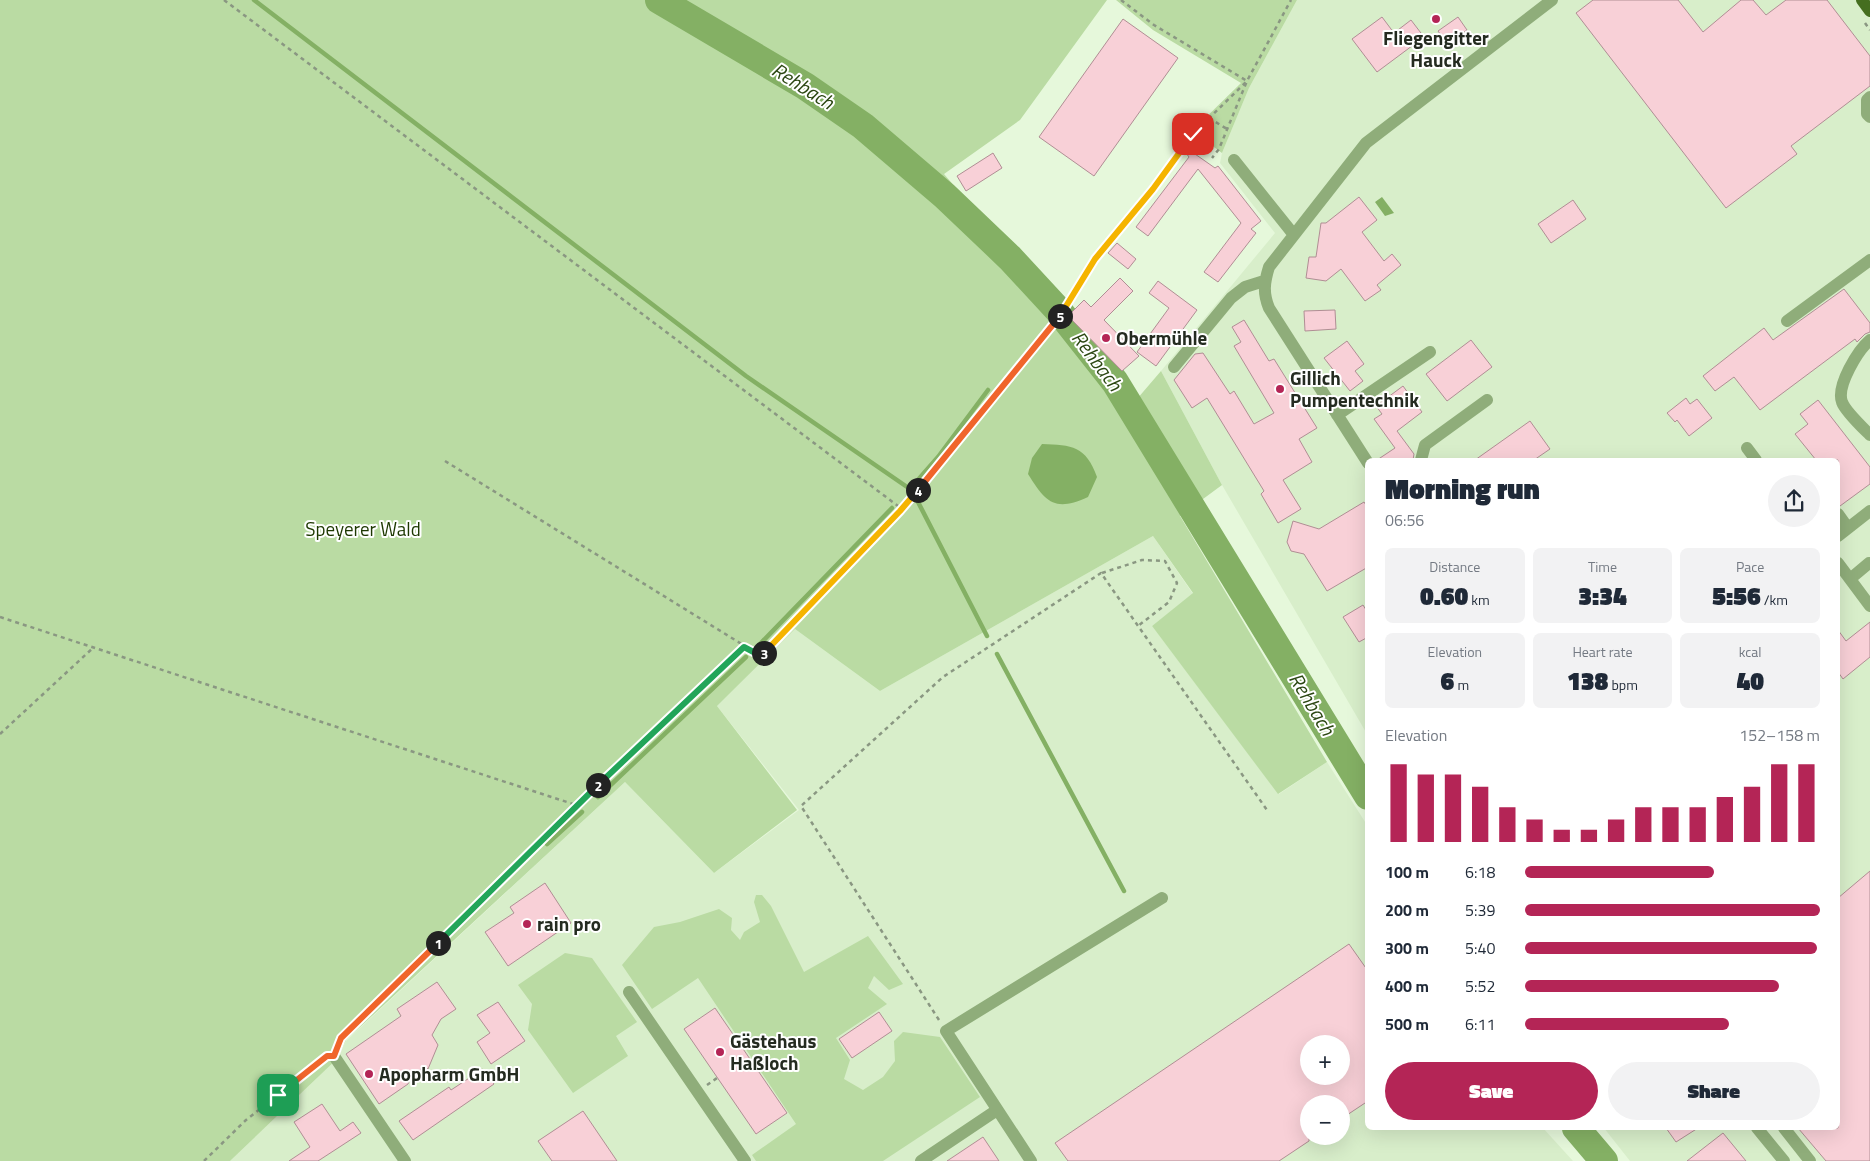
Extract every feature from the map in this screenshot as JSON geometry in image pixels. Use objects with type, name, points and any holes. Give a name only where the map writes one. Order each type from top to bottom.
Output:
[{"type":"main road","points":[[1862,0],[1870,11]]},
{"type":"street","points":[[1365,458],[1269,308],[1264,295],[1264,281],[1269,267],[1366,143],[1552,0]]},
{"type":"street","points":[[1870,97],[1867,100],[1867,114],[1870,117]]},
{"type":"street","points":[[1234,160],[1294,235]]},
{"type":"street","points":[[1788,321],[1870,260]]},
{"type":"street","points":[[1174,367],[1231,298],[1245,287],[1264,281]]},
{"type":"street","points":[[1870,340],[1855,357],[1841,391],[1842,403],[1870,435]]},
{"type":"street","points":[[1337,415],[1430,352]]},
{"type":"street","points":[[1422,458],[1425,445],[1487,400]]},
{"type":"street","points":[[1747,448],[1754,458]]},
{"type":"street","points":[[1840,534],[1869,513]]},
{"type":"street","points":[[1840,517],[1848,528]]},
{"type":"street","points":[[1850,579],[1869,563]]},
{"type":"street","points":[[1840,566],[1870,606]]},
{"type":"street","points":[[1031,1161],[946,1031],[1162,898]]},
{"type":"street","points":[[630,992],[745,1161]]},
{"type":"street","points":[[334,1056],[405,1161]]},
{"type":"street","points":[[921,1161],[997,1110]]},
{"type":"street","points":[[1759,1130],[1784,1161]]},
{"type":"street","points":[[1786,1130],[1810,1161]]},
{"type":"path","points":[[224,0],[902,509]]},
{"type":"path","points":[[1121,0],[1154,25],[1247,81]]},
{"type":"path","points":[[1212,158],[1227,129],[1247,81],[1292,0]]},
{"type":"path","points":[[445,461],[761,656],[902,509],[1059,317],[1095,259],[1153,189],[1193,134],[1247,81]]},
{"type":"path","points":[[1209,118],[1227,129]]},
{"type":"path","points":[[946,1031],[801,806],[943,677],[1101,573],[1142,560],[1165,561],[1177,583],[1169,602],[1138,626]]},
{"type":"path","points":[[1101,573],[1267,810]]},
{"type":"path","points":[[0,617],[577,806]]},
{"type":"path","points":[[0,734],[94,647]]},
{"type":"path","points":[[204,1161],[246,1120],[327,1056],[334,1056],[341,1038],[577,806],[744,647]]},
{"type":"shaded area","points":[[1297,0],[1862,0],[1870,11],[1870,1161],[1630,1161],[1606,1130],[1840,1130],[1840,458],[1365,458],[1365,731],[1222,485],[1161,371],[1275,233],[1220,163],[1222,153],[1249,88]]},
{"type":"shaded area","points":[[1382,197],[1394,213],[1385,216],[1375,202]]},
{"type":"shaded area","points":[[1042,444],[1062,445],[1077,449],[1083,453],[1093,467],[1097,477],[1088,497],[1077,502],[1059,504],[1052,502],[1040,492],[1028,474],[1032,458]]},
{"type":"shaded area","points":[[1153,536],[1193,594],[1152,626],[1279,794],[1327,762],[1365,822],[1365,1130],[1545,1130],[1573,1161],[230,1161],[338,1058],[346,1041],[625,782],[714,873],[799,810],[717,706],[795,629],[880,691]]},
{"type":"green space","name":"Speyerer Wald","points":[[0,0],[1107,0],[1020,120],[944,174],[1137,399],[1161,371],[1222,485],[1180,516],[1327,762],[1278,794],[1152,626],[1193,593],[1153,536],[880,691],[795,629],[717,706],[797,810],[714,873],[625,782],[346,1040],[338,1058],[230,1161],[0,1161]]},
{"type":"green space","points":[[1116,0],[1297,0],[1249,88],[1222,153],[1192,131],[1241,83],[1153,30]]},
{"type":"green space","points":[[756,895],[762,895],[771,906],[804,972],[868,936],[903,984],[889,990],[874,976],[868,988],[887,1004],[836,1038],[850,1060],[844,1079],[863,1090],[883,1077],[895,1061],[894,1041],[903,1032],[940,1037],[980,1097],[883,1161],[756,1161],[752,1155],[796,1124],[698,978],[652,1009],[622,965],[654,927],[680,922],[719,909],[732,918],[731,930],[740,940],[744,932],[760,922],[754,902]]},
{"type":"green space","points":[[565,953],[592,958],[637,1022],[616,1036],[628,1056],[573,1093],[528,1030],[532,1004],[518,985]]},
{"type":"building","points":[[1593,0],[1678,0],[1703,32],[1741,0],[1753,0],[1766,15],[1786,0],[1827,0],[1870,56],[1870,86],[1791,146],[1797,154],[1726,208],[1576,13]]},
{"type":"building","points":[[1382,17],[1394,33],[1411,20],[1424,37],[1377,72],[1352,39]]},
{"type":"building","points":[[1458,17],[1467,30],[1447,44],[1438,31]]},
{"type":"building","points":[[1123,19],[1178,58],[1094,176],[1039,137]]},
{"type":"building","points":[[1185,147],[1215,168],[1218,166],[1261,221],[1251,229],[1256,233],[1218,282],[1204,272],[1241,223],[1198,169],[1148,236],[1136,227],[1189,157],[1183,149]]},
{"type":"building","points":[[993,153],[1002,168],[966,191],[957,176]]},
{"type":"building","points":[[1359,197],[1377,220],[1362,232],[1384,261],[1392,254],[1401,265],[1377,285],[1381,290],[1365,301],[1341,269],[1326,281],[1306,278],[1309,257],[1316,257],[1321,223],[1326,223]]},
{"type":"building","points":[[1573,200],[1586,219],[1551,243],[1538,224]]},
{"type":"building","points":[[1117,243],[1136,259],[1128,269],[1108,253]]},
{"type":"building","name":"Obermühle","points":[[1120,278],[1133,291],[1104,320],[1139,356],[1122,371],[1068,316],[1084,300],[1091,307]]},
{"type":"building","points":[[1158,281],[1197,310],[1156,366],[1137,352],[1169,308],[1149,293]]},
{"type":"building","points":[[1844,289],[1870,323],[1870,332],[1857,342],[1855,339],[1760,410],[1734,377],[1715,391],[1703,376],[1764,328],[1773,340]]},
{"type":"building","points":[[1335,310],[1336,329],[1305,331],[1304,311]]},
{"type":"building","points":[[1244,320],[1269,361],[1274,359],[1317,428],[1299,439],[1312,462],[1283,480],[1301,509],[1278,523],[1261,494],[1264,491],[1207,398],[1192,408],[1174,380],[1195,354],[1203,353],[1230,394],[1234,391],[1254,424],[1274,413],[1234,346],[1241,342],[1232,327]]},
{"type":"building","points":[[1471,340],[1492,367],[1447,401],[1426,374]]},
{"type":"building","points":[[1347,341],[1364,364],[1355,371],[1363,381],[1350,391],[1324,358]]},
{"type":"building","points":[[1403,386],[1422,412],[1397,431],[1414,454],[1413,458],[1380,458],[1395,448],[1374,419],[1382,414],[1376,406]]},
{"type":"building","points":[[1686,398],[1690,404],[1697,399],[1712,418],[1689,436],[1677,420],[1675,422],[1667,413]]},
{"type":"building","points":[[1818,400],[1870,467],[1870,484],[1840,506],[1840,458],[1814,458],[1795,434],[1808,424],[1800,414]]},
{"type":"building","points":[[1530,421],[1550,449],[1537,458],[1478,458]]},
{"type":"building","points":[[1364,502],[1365,504],[1365,569],[1327,591],[1304,554],[1291,551],[1287,542],[1293,521],[1319,529]]},
{"type":"building","points":[[1363,605],[1365,608],[1365,639],[1359,642],[1343,617]]},
{"type":"building","points":[[1870,622],[1870,657],[1843,679],[1840,675],[1840,633],[1846,641]]},
{"type":"building","points":[[1870,871],[1870,1161],[1826,1161],[1800,1130],[1840,1130],[1840,896]]},
{"type":"building","points":[[545,883],[571,923],[508,966],[485,932],[514,913],[510,907]]},
{"type":"building","points":[[1349,944],[1365,967],[1365,1103],[1350,1113],[1350,1095],[1300,1095],[1300,1145],[1303,1145],[1279,1161],[1068,1161],[1055,1143]]},
{"type":"building","points":[[437,982],[456,1009],[441,1019],[432,1035],[438,1045],[428,1069],[422,1066],[418,1075],[413,1073],[408,1084],[379,1104],[346,1054],[401,1016],[397,1009]]},
{"type":"building","points":[[498,1002],[525,1041],[491,1064],[477,1042],[490,1033],[477,1015]]},
{"type":"building","points":[[715,1008],[787,1113],[756,1134],[684,1029]]},
{"type":"building","points":[[879,1012],[892,1031],[852,1058],[839,1039]]},
{"type":"building","points":[[483,1069],[494,1084],[413,1140],[399,1121],[449,1087],[451,1090]]},
{"type":"building","points":[[322,1104],[340,1131],[353,1122],[361,1133],[318,1161],[289,1161],[310,1147],[294,1122]]},
{"type":"building","points":[[583,1111],[617,1161],[552,1161],[538,1141]]},
{"type":"building","points":[[1667,1130],[1695,1130],[1676,1142]]},
{"type":"building","points":[[1723,1133],[1746,1161],[1687,1161]]},
{"type":"building","points":[[983,1137],[999,1161],[947,1161]]},
{"type":"waterway","points":[[254,0],[746,376],[910,489],[938,457],[988,390]]},
{"type":"waterway","name":"Rehbach","points":[[659,0],[805,86],[863,126],[945,196],[1010,258],[1059,311],[1115,382],[1365,791]]},
{"type":"waterway","points":[[918,502],[987,636]]},
{"type":"waterway","points":[[759,645],[892,508]]},
{"type":"waterway","points":[[997,654],[1124,891]]},
{"type":"waterway","points":[[598,797],[746,657]]},
{"type":"waterway","points":[[547,844],[582,812]]},
{"type":"waterway","name":"Rehbach","points":[[1578,1130],[1604,1161]]},
{"type":"place","name":"Fliegengitter Hauck","points":[[1436,19]]},
{"type":"place","name":"Obermühle","points":[[1106,338]]},
{"type":"place","name":"Gillich Pumpentechnik","points":[[1280,389]]},
{"type":"place","name":"rain pro","points":[[527,924]]},
{"type":"place","name":"Gästehaus Haßloch","points":[[720,1052]]},
{"type":"place","name":"Apopharm GmbH","points":[[369,1074]]},
{"type":"route","points":[[278,1095],[327,1056],[334,1056],[341,1038],[577,806],[744,647],[761,656],[792,625],[900,511],[1050,330],[1095,259],[1153,189],[1193,134]]}]
